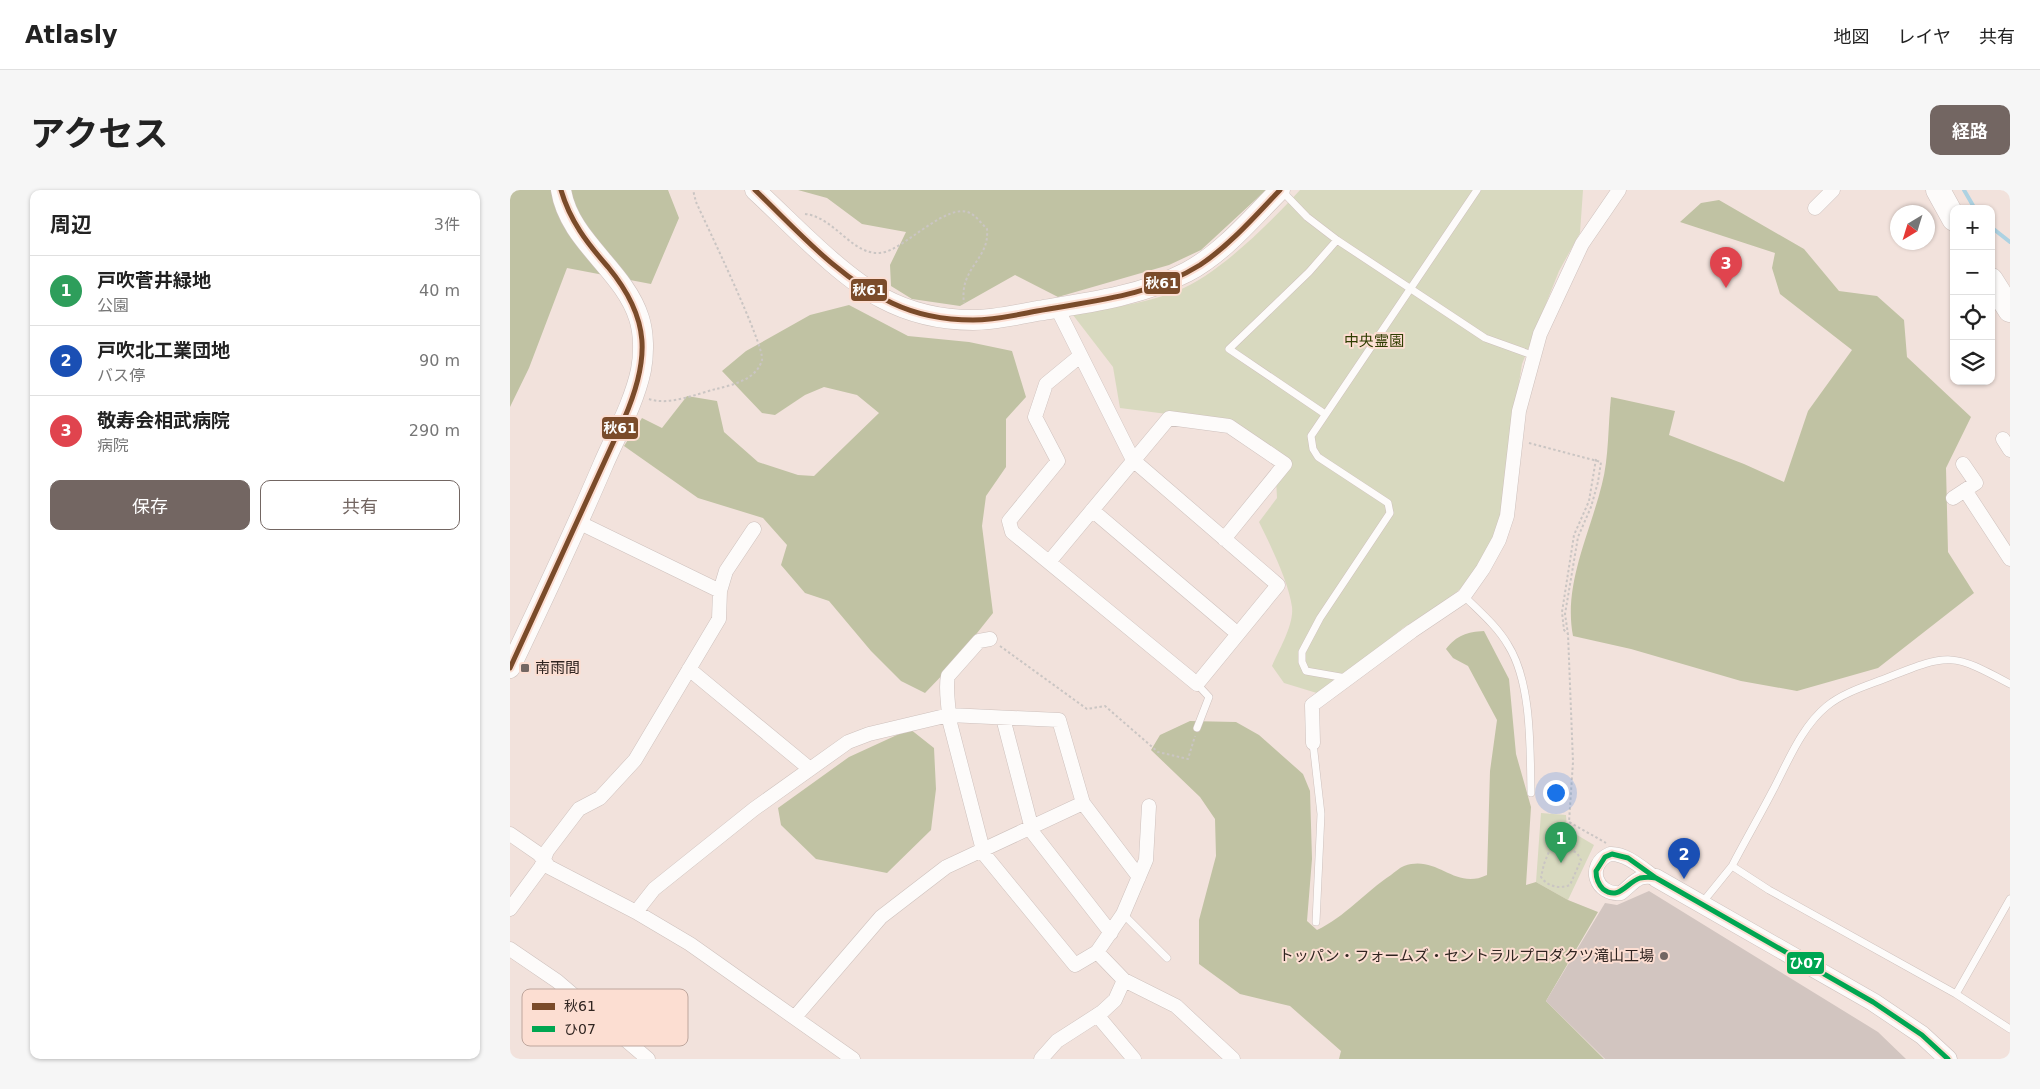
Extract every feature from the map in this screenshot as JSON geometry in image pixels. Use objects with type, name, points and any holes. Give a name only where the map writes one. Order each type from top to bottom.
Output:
[{"type":"highway","points":[[1938,190],[1950,211]]},
{"type":"highway","points":[[1995,286],[2010,310]]},
{"type":"main road","points":[[510,668],[578,522],[634,393],[641,370],[642,337],[640,319],[622,284],[590,246],[570,215],[561,190]]},
{"type":"main road","points":[[755,190],[852,278],[881,298],[922,314],[974,320],[1088,303],[1159,284],[1187,272],[1226,244],[1280,190]]},
{"type":"street","points":[[1313,743],[1311,707],[1347,678],[1464,596],[1491,554],[1504,524],[1519,411],[1532,355],[1552,304],[1582,244],[1619,190]]},
{"type":"street","points":[[1815,208],[1833,190]]},
{"type":"street","points":[[1057,308],[1133,460],[1278,585],[1197,684],[1012,532],[1009,521],[1058,461],[1035,416],[1046,384],[1080,356]]},
{"type":"street","points":[[1049,562],[1169,418],[1229,426],[1285,464],[1224,540]]},
{"type":"street","points":[[1964,464],[1976,483],[1959,494],[2010,559]]},
{"type":"street","points":[[1092,510],[1238,634]]},
{"type":"street","points":[[578,522],[720,591]]},
{"type":"street","points":[[510,909],[541,867],[547,851],[579,809],[600,798],[635,760],[719,619],[720,591],[726,571],[754,528]]},
{"type":"street","points":[[990,638],[979,640],[948,676],[949,715],[984,854],[1075,966],[1097,952],[1123,914],[1146,860],[1149,806]]},
{"type":"street","points":[[689,669],[810,769]]},
{"type":"street","points":[[636,912],[654,889],[848,742],[869,734],[949,715],[1059,720],[1083,803],[1139,877]]},
{"type":"street","points":[[1003,718],[1033,833],[1111,933]]},
{"type":"street","points":[[795,1017],[881,917],[946,867],[1083,803]]},
{"type":"street","points":[[510,834],[539,854],[549,867],[636,912],[690,944],[853,1059]]},
{"type":"street","points":[[1656,878],[1873,1002],[1922,1036],[1948,1059]]},
{"type":"street","points":[[510,949],[566,989]]},
{"type":"street","points":[[1097,952],[1124,980],[1176,1006],[1234,1059]]},
{"type":"street","points":[[1041,1059],[1057,1041],[1097,1015],[1114,1000],[1124,980]]},
{"type":"street","points":[[1097,1015],[1134,1059]]},
{"type":"street","points":[[633,1046],[648,1059]]},
{"type":"lane","points":[[1280,190],[1307,217],[1337,240],[1485,338],[1532,355]]},
{"type":"lane","points":[[1347,678],[1306,670],[1302,662],[1302,652],[1320,618],[1390,513],[1388,504],[1315,454],[1311,436],[1477,190]]},
{"type":"lane","points":[[1325,414],[1229,349],[1310,272],[1337,240]]},
{"type":"lane","points":[[1464,596],[1509,645],[1518,666],[1524,690],[1532,793]]},
{"type":"lane","points":[[1702,904],[1732,866],[1810,723],[1828,705],[1852,693],[1930,661],[1950,659],[1967,662],[2010,684]]},
{"type":"lane","points":[[1197,684],[1209,697],[1197,728]]},
{"type":"lane","points":[[1313,743],[1321,814],[1316,922]]},
{"type":"lane","points":[[1732,866],[1769,890],[1956,994],[2010,1029]]},
{"type":"lane","points":[[1956,994],[2010,898]]},
{"type":"lane","points":[[1123,914],[1167,958]]},
{"type":"path","points":[[634,393],[660,402],[729,386],[746,379],[756,371],[762,359],[760,346],[751,323],[696,202],[693,190]]},
{"type":"path","points":[[783,216],[799,214],[816,216],[826,221],[863,250],[873,253],[893,248],[947,214],[958,211],[969,213],[987,229],[988,239],[963,284],[964,302],[974,320]]},
{"type":"path","points":[[1515,440],[1596,459],[1601,462],[1598,482],[1578,537],[1565,614],[1568,634],[1573,762],[1569,822],[1558,843]]},
{"type":"path","points":[[1568,634],[1564,630],[1562,612],[1574,535],[1589,501],[1596,459]]},
{"type":"path","points":[[990,638],[1087,709],[1105,706],[1158,752],[1188,759],[1197,728]]},
{"type":"path","points":[[1569,822],[1606,843]]},
{"type":"path","points":[[1558,843],[1577,852],[1581,860],[1570,885],[1563,888],[1550,886],[1541,877],[1549,849],[1552,844],[1558,843]]},
{"type":"green space","points":[[510,190],[668,190],[679,218],[651,284],[567,268],[529,368],[510,407]]},
{"type":"green space","points":[[798,190],[1266,190],[1201,250],[1169,265],[1058,297],[1015,275],[960,306],[912,299],[891,286],[890,265],[906,232],[862,224],[827,198]]},
{"type":"green space","name":"中央霊園","points":[[1300,190],[1583,190],[1580,233],[1559,271],[1522,364],[1506,465],[1502,513],[1493,539],[1481,562],[1462,587],[1450,598],[1403,628],[1320,694],[1284,683],[1272,666],[1291,621],[1292,607],[1283,575],[1259,522],[1277,498],[1276,479],[1289,465],[1230,422],[1120,408],[1113,367],[1073,315],[1152,299],[1177,291],[1193,283],[1243,247]]},
{"type":"green space","points":[[1719,200],[1804,249],[1839,291],[1877,296],[1904,320],[1907,357],[1971,417],[1946,468],[1948,552],[1974,593],[1878,668],[1797,691],[1741,681],[1631,649],[1573,636],[1571,617],[1575,578],[1604,474],[1611,397],[1675,411],[1669,435],[1744,464],[1784,482],[1808,411],[1852,350],[1780,294],[1772,268],[1775,253],[1680,222],[1701,203]]},
{"type":"green space","points":[[849,305],[908,336],[969,342],[1012,351],[1026,397],[1006,419],[1006,467],[986,496],[982,526],[993,613],[950,667],[925,693],[901,681],[871,651],[829,601],[805,593],[781,565],[787,545],[763,518],[698,498],[624,446],[642,418],[662,428],[687,396],[717,401],[724,432],[758,462],[798,475],[814,476],[879,413],[857,395],[824,387],[805,395],[775,415],[762,413],[722,371],[746,351],[810,315]]},
{"type":"green space","points":[[1484,631],[1509,679],[1516,754],[1531,807],[1526,885],[1536,882],[1568,900],[1598,912],[1546,1001],[1604,1059],[1339,1059],[1341,1051],[1290,1006],[1240,994],[1199,964],[1199,920],[1216,856],[1215,819],[1200,797],[1151,750],[1160,735],[1190,721],[1236,722],[1259,735],[1303,774],[1310,791],[1312,859],[1307,921],[1317,930],[1337,918],[1404,866],[1427,865],[1465,879],[1475,879],[1487,875],[1490,771],[1497,720],[1468,666],[1453,658],[1446,649],[1454,640],[1463,635]]},
{"type":"green space","points":[[910,729],[934,748],[936,789],[931,830],[887,873],[816,859],[781,825],[778,808],[849,757]]},
{"type":"green space","points":[[1541,813],[1566,815],[1567,829],[1594,845],[1568,900],[1536,882]]},
{"type":"building","name":"トッパン・フォームズ・セントラルプロダクツ滝山工場","points":[[1649,891],[1878,1032],[1906,1059],[1605,1059],[1546,1001],[1605,903],[1617,905]]},
{"type":"waterway","points":[[1964,190],[1973,205]]},
{"type":"waterway","points":[[1995,230],[2010,242]]},
{"type":"transit line","name":"秋61","points":[[510,668],[624,419],[639,377],[642,358],[639,322],[632,304],[622,286],[574,222],[561,190]]},
{"type":"transit line","name":"秋61","points":[[755,190],[836,267],[872,293],[921,314],[942,318],[973,320],[1005,317],[1100,300],[1141,291],[1162,284],[1200,265],[1211,257],[1242,230],[1280,190]]},
{"type":"transit line","name":"ひ07","points":[[1612,854],[1628,858],[1656,878],[1640,878],[1614,893],[1603,889],[1597,879],[1596,871],[1605,857],[1612,854]]},
{"type":"transit line","name":"ひ07","points":[[1656,878],[1873,1002],[1922,1035],[1948,1059]]},
{"type":"place","name":"敬寿会相武病院","points":[[1726,288]]},
{"type":"place","name":"南雨間","points":[[525,668]]},
{"type":"place","name":"戸吹菅井緑地","points":[[1561,863]]},
{"type":"place","name":"戸吹北工業団地","points":[[1684,879]]},
{"type":"place","name":"トッパン・フォームズ・セントラルプロダクツ滝山工場","points":[[1664,956]]}]
